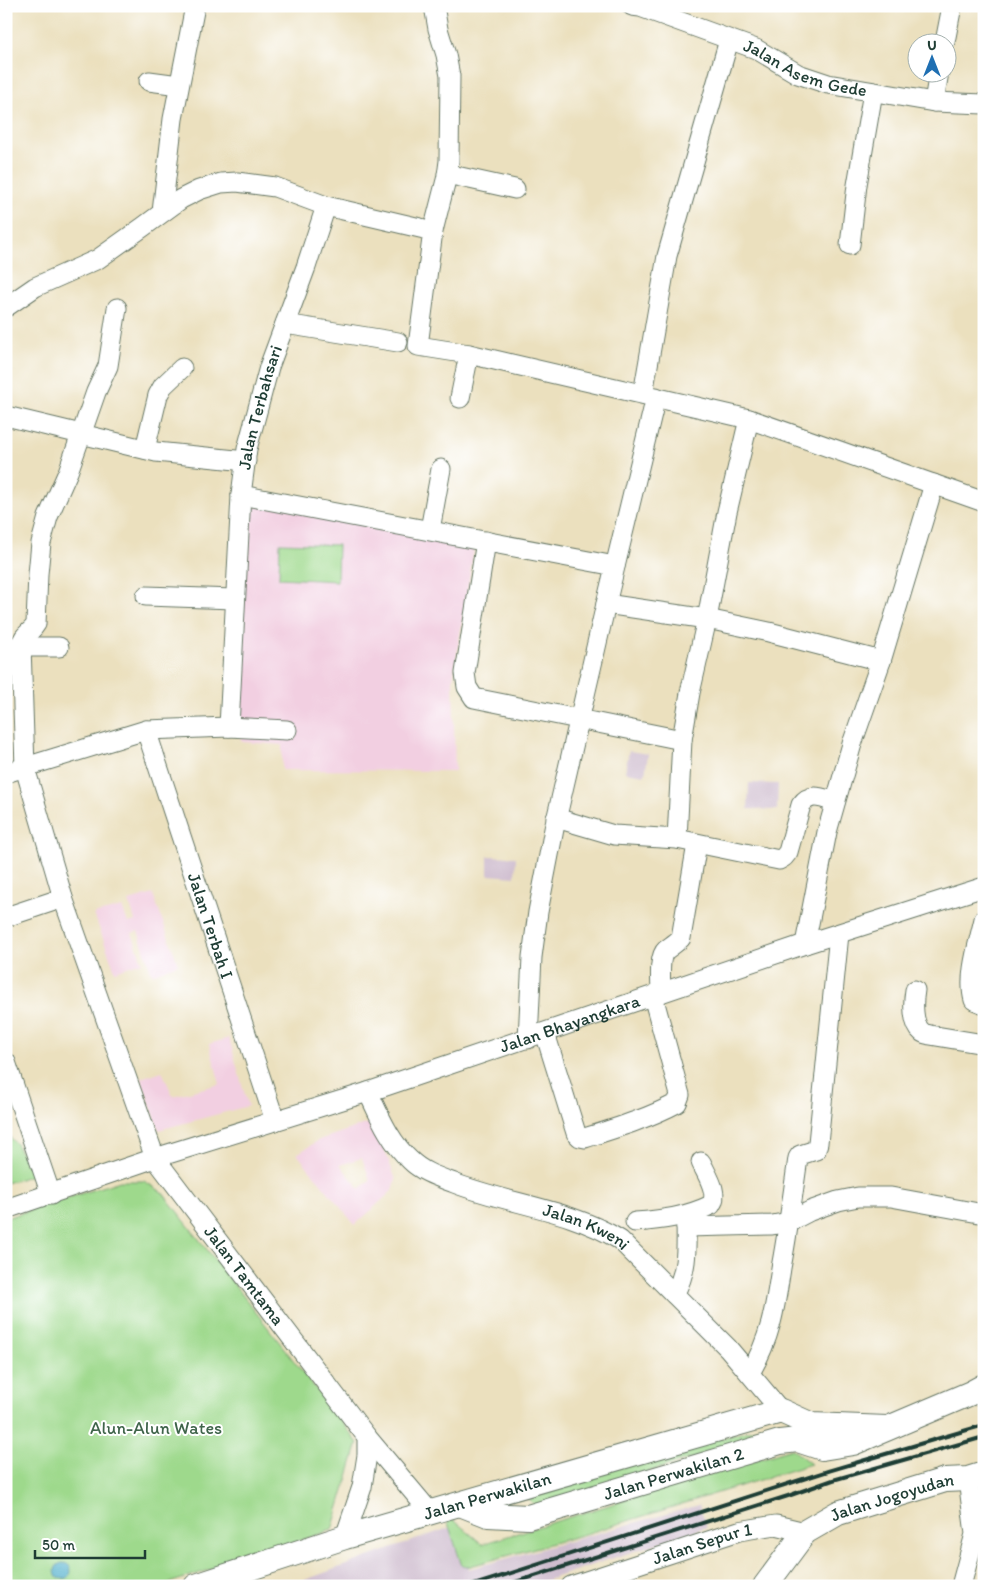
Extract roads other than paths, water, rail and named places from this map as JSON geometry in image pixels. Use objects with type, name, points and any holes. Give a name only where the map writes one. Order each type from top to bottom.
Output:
[{"type":"main road","name":"Jalan Perwakilan 2","points":[[460,1504],[488,1515],[528,1517],[780,1442],[798,1440],[822,1448],[853,1443],[971,1394],[984,1386]]},
{"type":"main road","points":[[781,1411],[812,1425],[887,1428]]},
{"type":"main road","name":"Jalan Perwakilan","points":[[196,1586],[345,1537],[781,1411]]},
{"type":"main road","name":"Jalan Jogoyudan","points":[[805,1532],[838,1512],[945,1480],[976,1477]]},
{"type":"main road","points":[[765,1586],[805,1532]]},
{"type":"street","points":[[162,212],[173,119],[195,6]]},
{"type":"street","points":[[409,345],[447,174],[450,76],[434,6]]},
{"type":"street","points":[[947,32],[952,6]]},
{"type":"street","name":"Jalan Asem Gede","points":[[637,7],[756,49],[798,74],[828,84],[934,102],[984,104]]},
{"type":"street","points":[[697,844],[681,938],[675,945],[666,950],[661,960],[657,994],[680,1095],[677,1103],[663,1110],[585,1138],[576,1133],[536,1036],[534,939],[556,818],[615,566],[650,396],[667,256],[730,40]]},
{"type":"street","points":[[149,81],[179,85]]},
{"type":"street","points":[[934,102],[937,82]]},
{"type":"street","points":[[850,244],[857,184],[873,92]]},
{"type":"street","points":[[447,174],[515,189]]},
{"type":"street","points":[[6,307],[34,287],[98,259],[144,228],[162,212],[182,199],[221,183],[237,182],[275,187],[326,206],[433,231]]},
{"type":"street","name":"Jalan Terbahsari","points":[[229,726],[240,495],[246,461],[257,407],[269,366],[306,267],[326,206]]},
{"type":"street","points":[[14,647],[36,624],[41,543],[48,517],[68,472],[96,392],[108,366],[117,308]]},
{"type":"street","points":[[285,324],[470,354],[749,419],[984,502]]},
{"type":"street","points":[[460,398],[470,354]]},
{"type":"street","points":[[145,450],[158,395],[163,386],[182,368]]},
{"type":"street","points":[[6,416],[145,450],[246,461]]},
{"type":"street","points":[[677,840],[682,740],[690,693],[707,620],[727,512],[749,419]]},
{"type":"street","points":[[430,530],[440,469]]},
{"type":"street","points":[[805,944],[826,832],[852,744],[881,661],[934,484]]},
{"type":"street","points":[[240,495],[615,566]]},
{"type":"street","points":[[486,541],[465,673],[465,682],[474,698],[682,740]]},
{"type":"street","points":[[146,596],[234,599]]},
{"type":"street","points":[[606,604],[769,632],[881,661]]},
{"type":"street","points":[[14,647],[59,647]]},
{"type":"street","name":"Jalan Tamtama","points":[[14,647],[25,768],[63,898],[155,1158],[367,1437],[430,1512]]},
{"type":"street","points":[[6,774],[146,730],[229,726],[287,730]]},
{"type":"street","name":"Jalan Terbah I","points":[[146,730],[275,1121]]},
{"type":"street","points":[[556,818],[614,835],[677,840],[779,860],[788,852],[800,805],[805,799],[817,796],[835,802]]},
{"type":"street","name":"Jalan Bhayangkara","points":[[155,1158],[368,1092],[805,944],[984,887]]},
{"type":"street","points":[[6,917],[63,898]]},
{"type":"street","points":[[984,919],[974,966],[972,992],[974,1000],[984,1004]]},
{"type":"street","points":[[750,1374],[767,1339],[774,1310],[798,1158],[800,1155],[816,1150],[818,1143],[839,934]]},
{"type":"street","points":[[915,990],[913,999],[915,1015],[922,1032],[984,1044]]},
{"type":"street","points":[[6,1062],[51,1195]]},
{"type":"street","name":"Jalan Kweni","points":[[368,1092],[381,1120],[398,1147],[409,1160],[423,1171],[470,1190],[583,1221],[602,1229],[620,1240],[728,1348],[781,1411]]},
{"type":"street","points":[[6,1209],[155,1158]]},
{"type":"street","points":[[686,1221],[711,1205],[715,1196],[701,1162]]},
{"type":"street","points":[[635,1222],[667,1219],[772,1225],[789,1222],[838,1200],[858,1197],[891,1197],[984,1214]]},
{"type":"street","points":[[674,1294],[683,1277],[686,1260],[686,1221]]},
{"type":"street","points":[[345,1537],[362,1487],[367,1437]]},
{"type":"street","name":"Jalan Jogoyudan","points":[[962,1586],[979,1532],[976,1477]]},
{"type":"street","name":"Jalan Sepur 1","points":[[571,1586],[739,1531],[776,1525],[805,1532]]},
{"type":"water","points":[[63,1563],[69,1565],[71,1571],[69,1577],[63,1579],[57,1577],[55,1571],[57,1565]]},
{"type":"railway","points":[[471,1586],[828,1471],[984,1425]]},
{"type":"railway","points":[[503,1586],[833,1480],[984,1437]]},
{"type":"park label","name":"Alun-Alun Wates","points":[[156,1428]]}]
